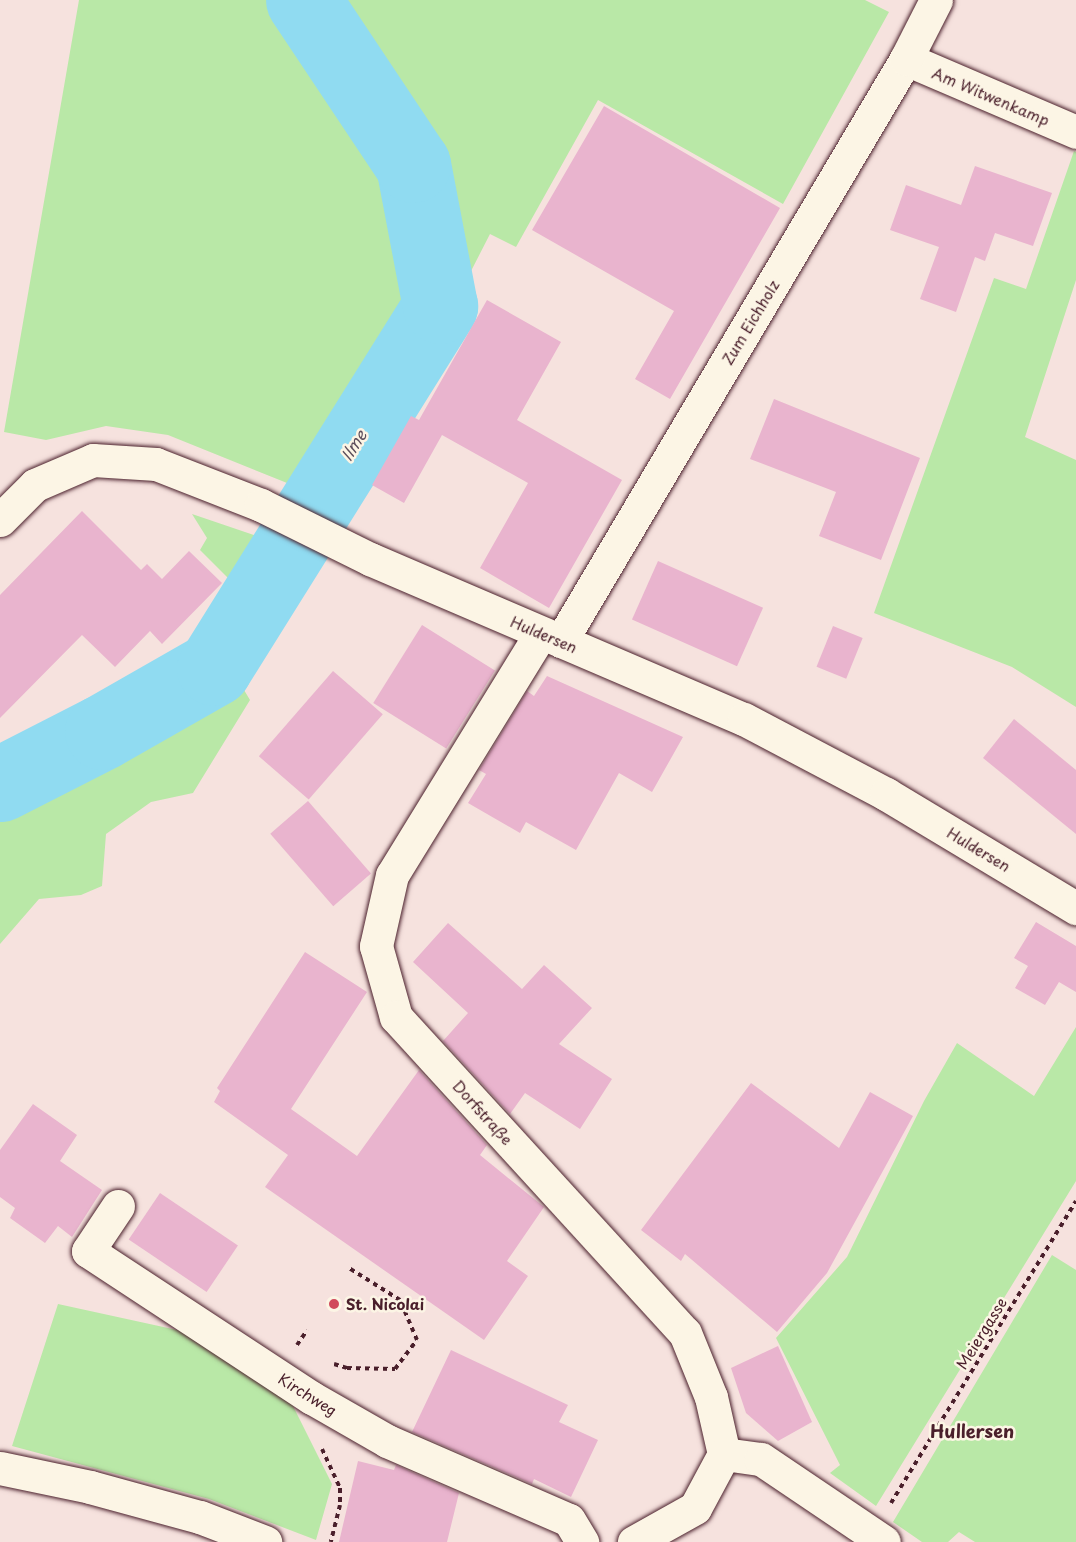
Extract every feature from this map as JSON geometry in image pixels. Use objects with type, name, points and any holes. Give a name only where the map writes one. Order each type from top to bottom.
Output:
[{"type":"street","name":"Zum Eichholz","points":[[551,637],[906,59],[936,0]]},
{"type":"street","name":"Am Witwenkamp","points":[[906,59],[1076,132]]},
{"type":"street","name":"Huldersen","points":[[0,520],[35,485],[93,460],[156,464],[261,505],[370,559],[774,735],[886,794],[1076,908]]},
{"type":"street","name":"Dorfstraße","points":[[551,637],[392,875],[376,946],[396,1017],[685,1333],[711,1397],[724,1454]]},
{"type":"street","name":"Kirchweg","points":[[117,1206],[88,1251],[312,1398],[387,1441],[569,1520],[582,1542]]},
{"type":"street","points":[[634,1542],[694,1508],[724,1454],[761,1459],[884,1542]]},
{"type":"street","points":[[0,1468],[90,1487],[200,1517],[265,1542]]},
{"type":"path","name":"Meiergasse","points":[[906,1478],[1076,1201]]},
{"type":"path","points":[[328,1362],[347,1368],[396,1369],[417,1340],[400,1300],[350,1268]]},
{"type":"path","points":[[293,1351],[307,1330]]},
{"type":"path","points":[[297,1345],[304,1350]]},
{"type":"path","points":[[318,1442],[340,1488],[340,1504],[331,1542]]},
{"type":"green space","points":[[79,0],[865,0],[889,12],[783,204],[598,100],[516,247],[490,234],[407,396],[337,509],[302,489],[168,435],[106,426],[46,440],[4,432]]},
{"type":"green space","points":[[1074,151],[1076,152],[1076,280],[1025,437],[1076,460],[1076,707],[1012,667],[874,613],[994,278],[1026,289]]},
{"type":"green space","points":[[192,514],[260,537],[313,562],[278,616],[229,665],[250,700],[193,793],[151,802],[106,834],[102,886],[81,895],[39,899],[0,944],[0,755],[46,737],[189,649],[226,611],[235,585],[200,550],[207,538]]},
{"type":"green space","points":[[1076,1027],[1076,1181],[876,1506],[830,1473],[840,1465],[776,1338],[847,1257],[924,1101],[957,1043],[1034,1096]]},
{"type":"green space","points":[[1052,1255],[1076,1270],[1076,1542],[975,1542],[959,1532],[948,1542],[922,1542],[893,1522]]},
{"type":"green space","points":[[58,1304],[200,1335],[292,1404],[332,1484],[316,1540],[209,1499],[12,1446]]},
{"type":"building","points":[[604,106],[780,208],[670,399],[635,379],[674,311],[532,230]]},
{"type":"building","points":[[975,166],[1052,193],[1033,246],[995,233],[985,261],[975,257],[956,312],[920,299],[939,247],[890,230],[906,185],[961,205]]},
{"type":"building","points":[[487,300],[561,342],[517,420],[622,480],[549,608],[480,568],[528,483],[442,435],[404,503],[372,485],[411,416],[419,420]]},
{"type":"building","points":[[774,399],[920,458],[881,560],[819,536],[836,492],[750,459]]},
{"type":"building","points":[[82,511],[141,570],[147,564],[162,579],[189,551],[222,583],[162,644],[150,631],[115,667],[82,635],[0,718],[0,595]]},
{"type":"building","points":[[658,561],[763,608],[737,666],[632,619]]},
{"type":"building","points":[[422,625],[495,671],[446,749],[373,703]]},
{"type":"building","points":[[833,626],[863,638],[846,679],[817,667]]},
{"type":"building","points":[[333,671],[383,714],[309,800],[259,756]]},
{"type":"building","points":[[547,676],[683,737],[652,792],[619,773],[576,850],[526,822],[520,833],[468,803],[486,774],[479,770],[527,691],[534,696]]},
{"type":"building","points":[[1014,719],[1076,770],[1076,834],[983,758]]},
{"type":"building","points":[[308,801],[371,873],[333,906],[270,834]]},
{"type":"building","points":[[1036,922],[1076,946],[1076,992],[1059,982],[1045,1005],[1015,988],[1028,966],[1014,958]]},
{"type":"building","points":[[448,923],[522,989],[544,965],[592,1008],[559,1044],[612,1079],[580,1129],[525,1093],[510,1114],[443,1041],[468,1013],[413,962]]},
{"type":"building","points":[[305,952],[367,992],[291,1109],[357,1156],[419,1070],[487,1145],[480,1155],[544,1207],[507,1261],[528,1276],[484,1340],[265,1187],[288,1155],[214,1102],[220,1091],[217,1088]]},
{"type":"building","points":[[751,1083],[839,1148],[870,1092],[913,1116],[827,1273],[777,1332],[685,1254],[681,1261],[641,1230]]},
{"type":"building","points":[[33,1104],[77,1135],[60,1161],[102,1190],[72,1237],[58,1226],[45,1243],[10,1218],[15,1208],[0,1197],[0,1150]]},
{"type":"building","points":[[160,1193],[238,1246],[207,1292],[129,1239]]},
{"type":"building","points":[[778,1346],[812,1422],[778,1441],[746,1413],[731,1368]]},
{"type":"building","points":[[451,1350],[568,1405],[559,1422],[598,1440],[571,1497],[534,1479],[532,1484],[412,1432]]},
{"type":"building","points":[[358,1461],[394,1470],[396,1465],[459,1493],[447,1542],[339,1542]]},
{"type":"waterway","name":"Ilme","points":[[0,784],[102,732],[214,668],[440,306],[413,165],[303,0]]},
{"type":"place","name":"St. Nicolai","points":[[334,1304]]},
{"type":"district","name":"Hullersen","points":[[972,1431]]}]
